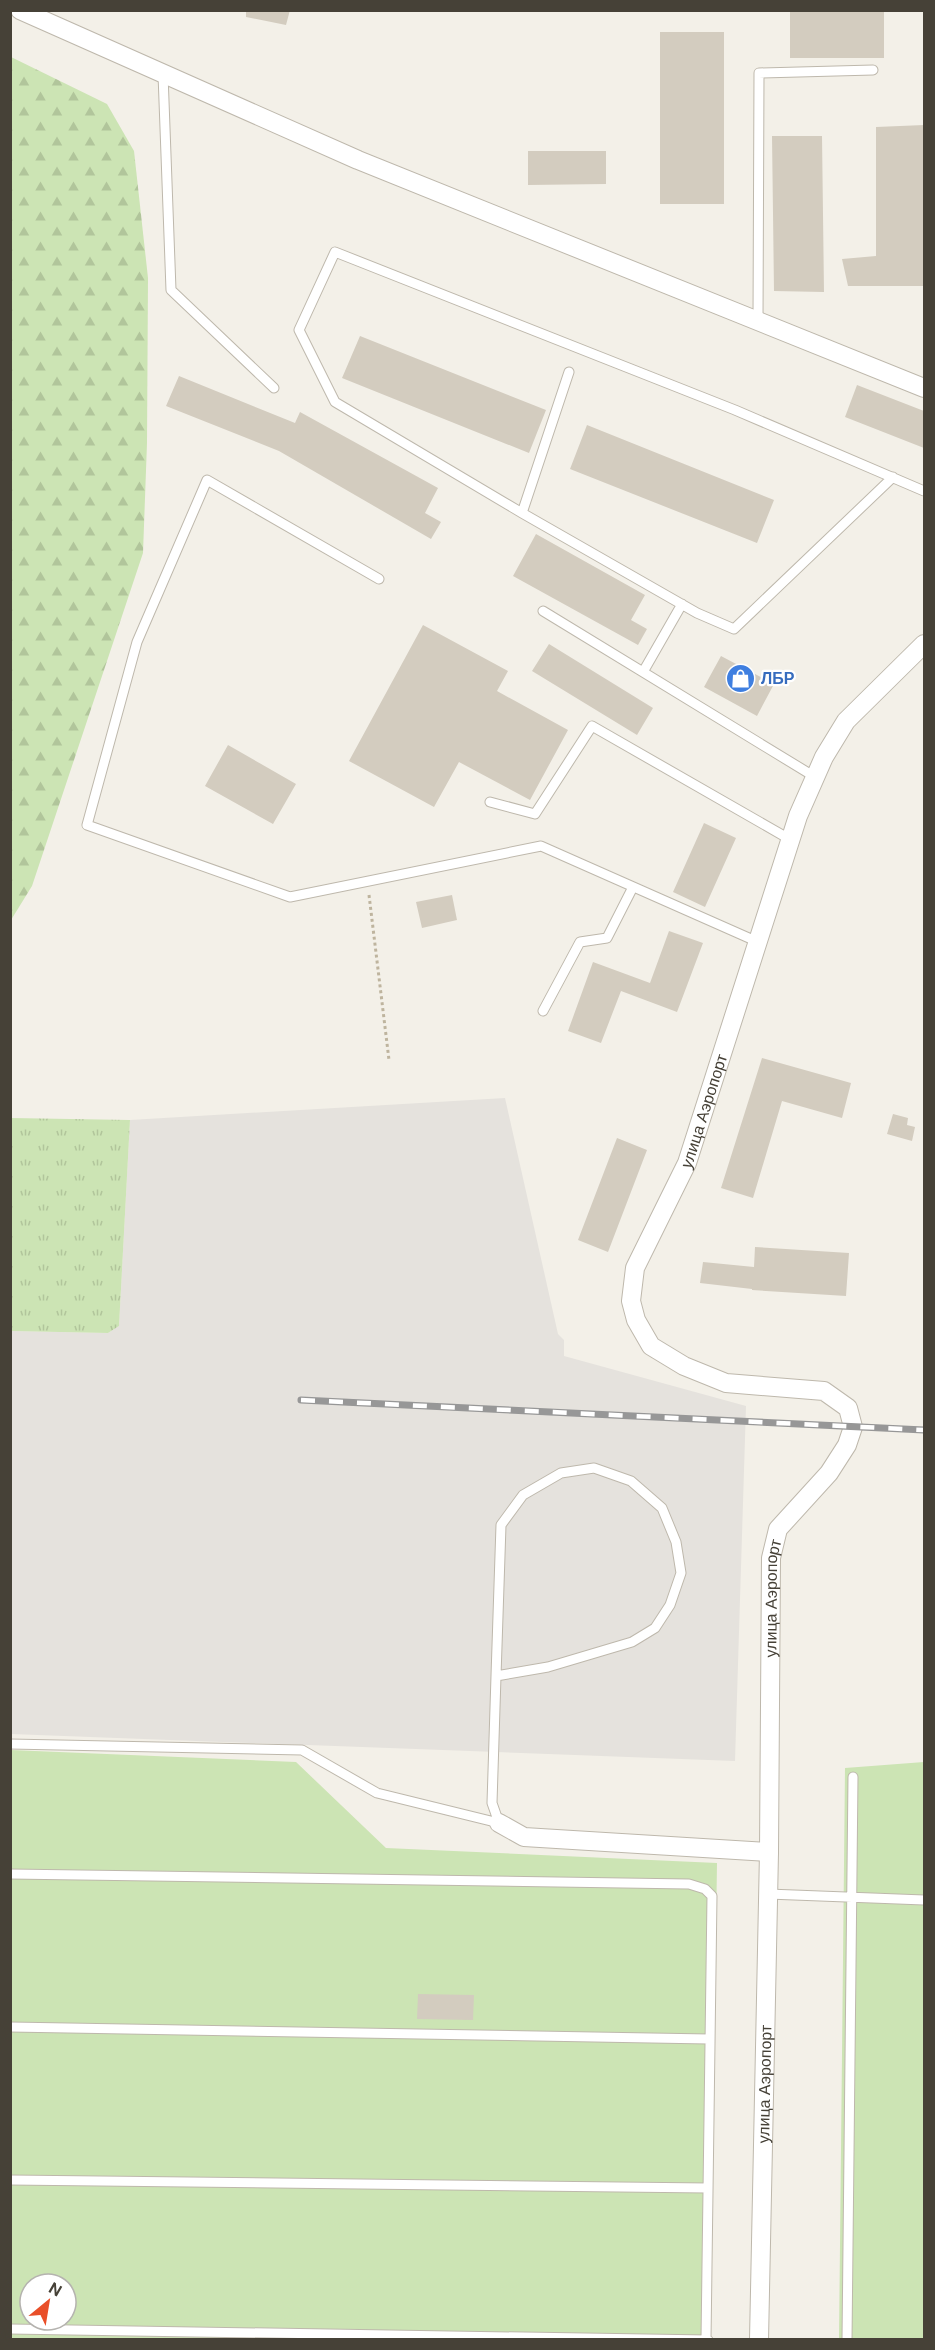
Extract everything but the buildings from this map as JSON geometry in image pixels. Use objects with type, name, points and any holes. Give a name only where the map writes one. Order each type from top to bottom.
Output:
[{"type":"street","points":[[20,10],[358,160],[924,388]]},
{"type":"street","name":"улица Аэропорт","points":[[759,2340],[769,1852],[771,1558],[778,1529],[829,1473],[846,1445],[853,1427],[848,1408],[824,1391],[726,1383],[684,1366],[651,1346],[636,1320],[631,1301],[635,1268],[687,1163],[791,840],[815,777],[824,757],[846,721],[924,644]]},
{"type":"street","points":[[499,1823],[524,1837],[769,1852]]},
{"type":"lane","points":[[758,321],[759,73],[873,70]]},
{"type":"lane","points":[[163,74],[171,290],[274,387]]},
{"type":"lane","points":[[892,477],[734,629],[682,604],[522,513],[335,402],[299,330],[335,252],[735,410],[892,477],[924,491]]},
{"type":"lane","points":[[522,513],[569,372]]},
{"type":"lane","points":[[379,579],[207,480],[136,642],[87,825],[290,897],[541,846],[758,942]]},
{"type":"lane","points":[[643,672],[682,604]]},
{"type":"lane","points":[[543,611],[815,777]]},
{"type":"lane","points":[[490,802],[535,814],[592,726],[791,840]]},
{"type":"lane","points":[[543,1011],[580,942],[608,938],[633,887]]},
{"type":"lane","points":[[496,1676],[548,1667],[632,1642],[655,1628],[670,1605],[681,1573],[676,1542],[662,1508],[631,1481],[594,1468],[561,1473],[523,1495],[501,1525],[496,1676],[492,1803],[499,1823]]},
{"type":"lane","points":[[10,1744],[302,1750],[377,1793],[499,1823]]},
{"type":"lane","points":[[847,2340],[853,1778]]},
{"type":"lane","points":[[10,1874],[688,1884],[705,1889],[712,1896],[707,2340],[10,2329]]},
{"type":"lane","points":[[768,1894],[924,1900]]},
{"type":"lane","points":[[10,2027],[709,2039]]},
{"type":"lane","points":[[10,2180],[708,2188]]},
{"type":"path","points":[[368,881],[389,1060]]},
{"type":"shaded area","points":[[505,1098],[558,1334],[564,1340],[564,1356],[746,1406],[735,1761],[11,1734],[11,1331],[108,1333],[119,1326],[130,1120]]},
{"type":"green space","points":[[11,57],[107,104],[134,151],[148,278],[147,443],[143,553],[32,886],[11,920]]},
{"type":"green space","points":[[11,1118],[130,1120],[119,1326],[108,1333],[11,1331]]},
{"type":"green space","points":[[11,1750],[296,1762],[386,1848],[717,1863],[710,2339],[11,2340]]},
{"type":"green space","points":[[924,1762],[924,2339],[839,2340],[845,1768]]},
{"type":"railway","points":[[301,1400],[924,1430]]},
{"type":"place","name":"ЛБР","points":[[740,678]]}]
